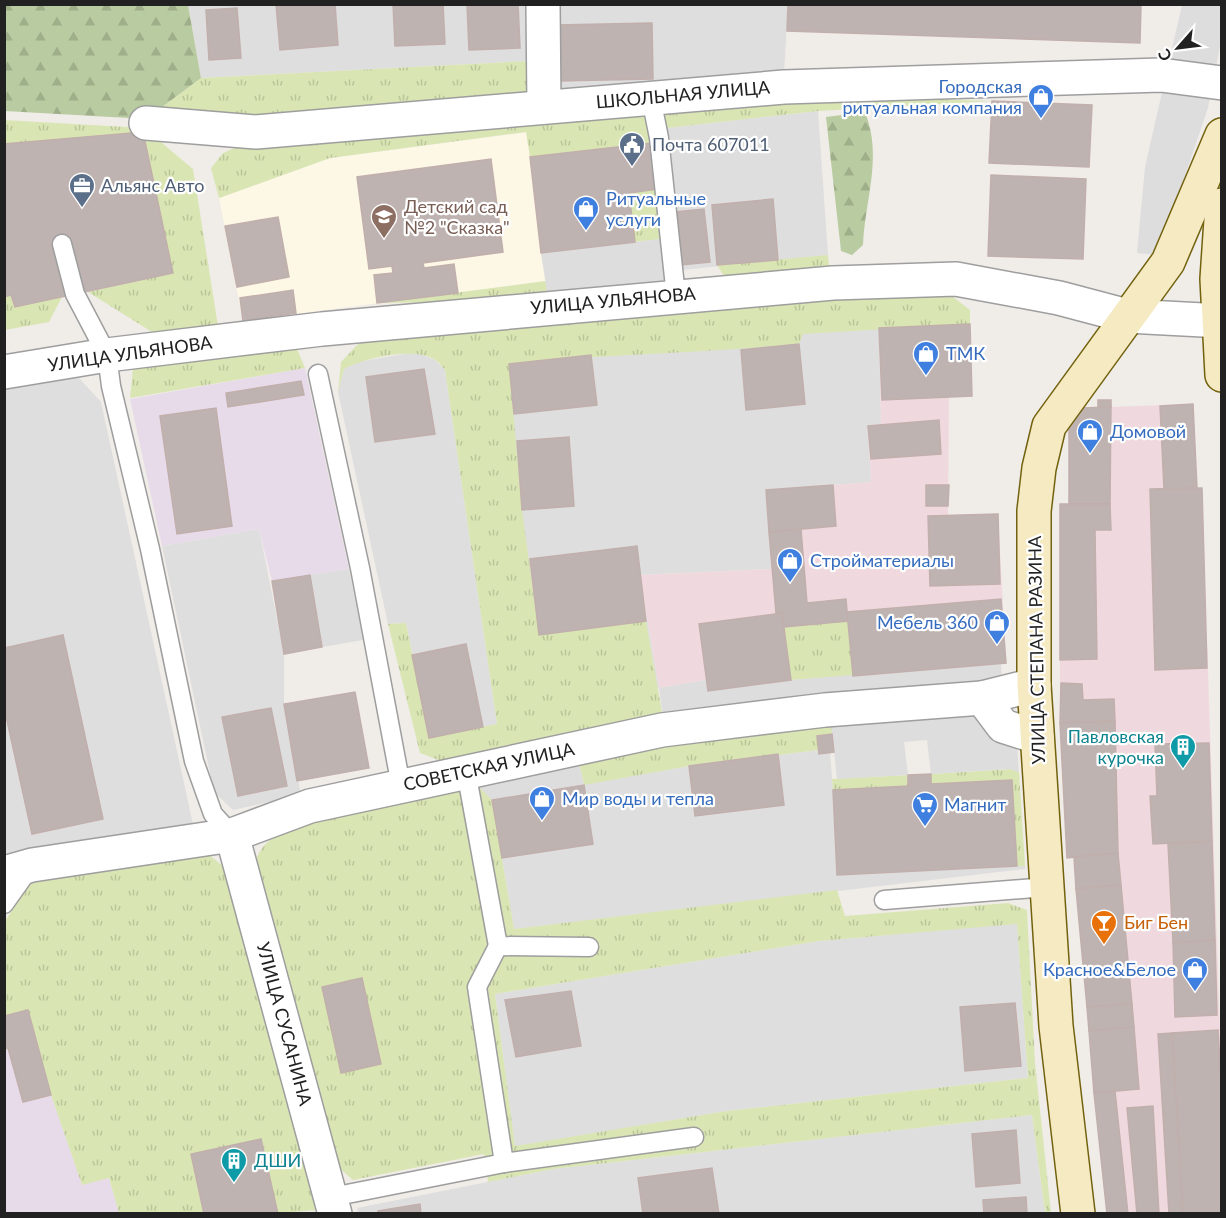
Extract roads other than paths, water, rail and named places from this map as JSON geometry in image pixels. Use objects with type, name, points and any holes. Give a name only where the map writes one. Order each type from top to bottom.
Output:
[{"type":"main road","name":"УЛИЦА СТЕПАНА РАЗИНА","points":[[1078,1214],[1056,1026],[1034,685],[1034,512],[1041,457],[1049,426],[1168,261],[1221,135]]},
{"type":"main road","points":[[1221,205],[1217,263],[1221,375]]},
{"type":"street","points":[[543,4],[544,106]]},
{"type":"street","name":"ШКОЛЬНАЯ УЛИЦА","points":[[146,123],[256,132],[784,87],[1161,75],[1221,83]]},
{"type":"street","name":"УЛИЦА УЛЬЯНОВА","points":[[4,372],[107,354],[322,329],[833,283],[956,279],[1059,298],[1127,316],[1219,321]]},
{"type":"street","name":"СОВЕТСКАЯ УЛИЦА","points":[[12,868],[232,835],[310,806],[662,730],[825,710],[982,698],[1018,687],[1034,685]]},
{"type":"street","points":[[982,698],[1003,726],[1037,737]]},
{"type":"street","name":"УЛИЦА СУСАНИНА","points":[[232,835],[333,1205]]},
{"type":"lane","points":[[651,98],[659,138],[676,296]]},
{"type":"lane","points":[[62,244],[75,294],[107,354],[111,386],[150,549],[194,761],[213,813],[232,835]]},
{"type":"lane","points":[[318,375],[360,568],[401,786]]},
{"type":"lane","points":[[466,771],[498,946],[477,987],[504,1162]]},
{"type":"lane","points":[[4,904],[12,868]]},
{"type":"lane","points":[[884,900],[1047,887]]},
{"type":"lane","points":[[498,946],[589,946]]},
{"type":"lane","points":[[333,1205],[504,1162],[694,1137]]},
{"type":"place","name":"Городская ритуальная компания","points":[[1041,120]]},
{"type":"place","name":"Почта 607011","points":[[632,168]]},
{"type":"place","name":"Альянс Авто","points":[[82,209]]},
{"type":"place","name":"Ритуальные услуги","points":[[586,232]]},
{"type":"place","name":"Детский сад №2 \"Сказка\"","points":[[384,240]]},
{"type":"place","name":"ТМК","points":[[926,377]]},
{"type":"place","name":"Домовой","points":[[1090,455]]},
{"type":"place","name":"Стройматериалы","points":[[790,584]]},
{"type":"place","name":"Мебель 360","points":[[997,646]]},
{"type":"place","name":"Павловская курочка","points":[[1183,770]]},
{"type":"place","name":"Мир воды и тепла","points":[[542,822]]},
{"type":"place","name":"Магнит","points":[[925,828]]},
{"type":"place","name":"Биг Бен","points":[[1104,946]]},
{"type":"place","name":"Красное&Белое","points":[[1195,993]]},
{"type":"place","name":"ДШИ","points":[[234,1184]]}]
